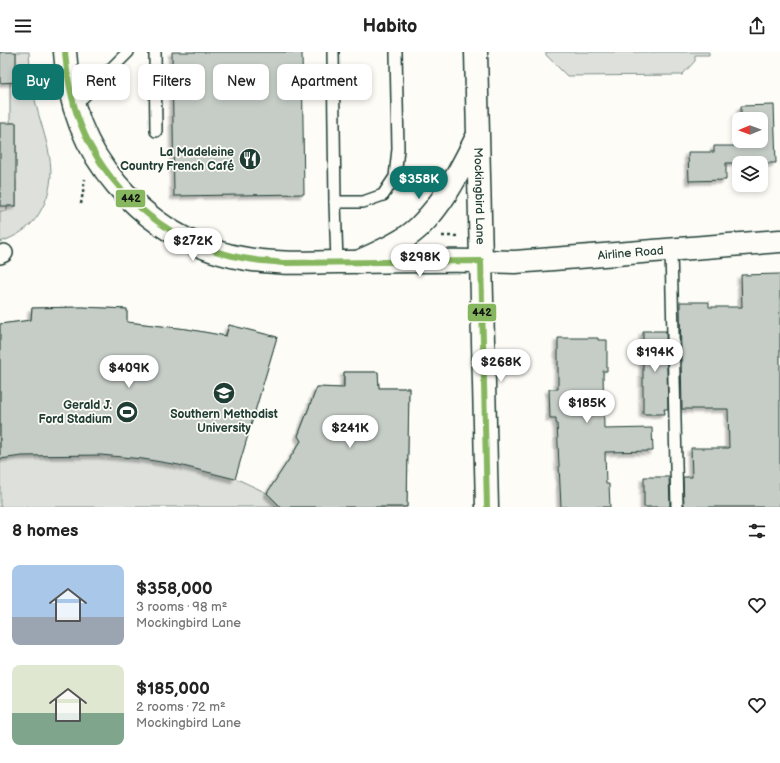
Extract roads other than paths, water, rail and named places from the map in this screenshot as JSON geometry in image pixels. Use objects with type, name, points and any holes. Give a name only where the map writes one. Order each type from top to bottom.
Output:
[{"type":"street","name":"Airline Road","points":[[65,52],[73,107],[87,141],[111,177],[129,199],[153,220],[177,235],[207,249],[237,258],[275,262],[515,262],[780,241]]},
{"type":"street","name":"Mockingbird Lane","points":[[476,52],[487,507]]},
{"type":"street","points":[[347,262],[390,247],[419,227],[439,203],[455,178],[478,136]]},
{"type":"lane","points":[[73,107],[128,52]]},
{"type":"lane","points":[[155,52],[156,131]]},
{"type":"lane","points":[[334,52],[335,202],[347,262]]},
{"type":"lane","points":[[335,202],[363,202],[383,195],[395,177],[398,149],[396,52]]},
{"type":"lane","points":[[671,250],[677,507]]},
{"type":"place","name":"La Madeleine Country French Café","points":[[250,159]]},
{"type":"place","name":"Southern Methodist University","points":[[224,393]]},
{"type":"place","name":"Gerald J. Ford Stadium","points":[[127,412]]}]
